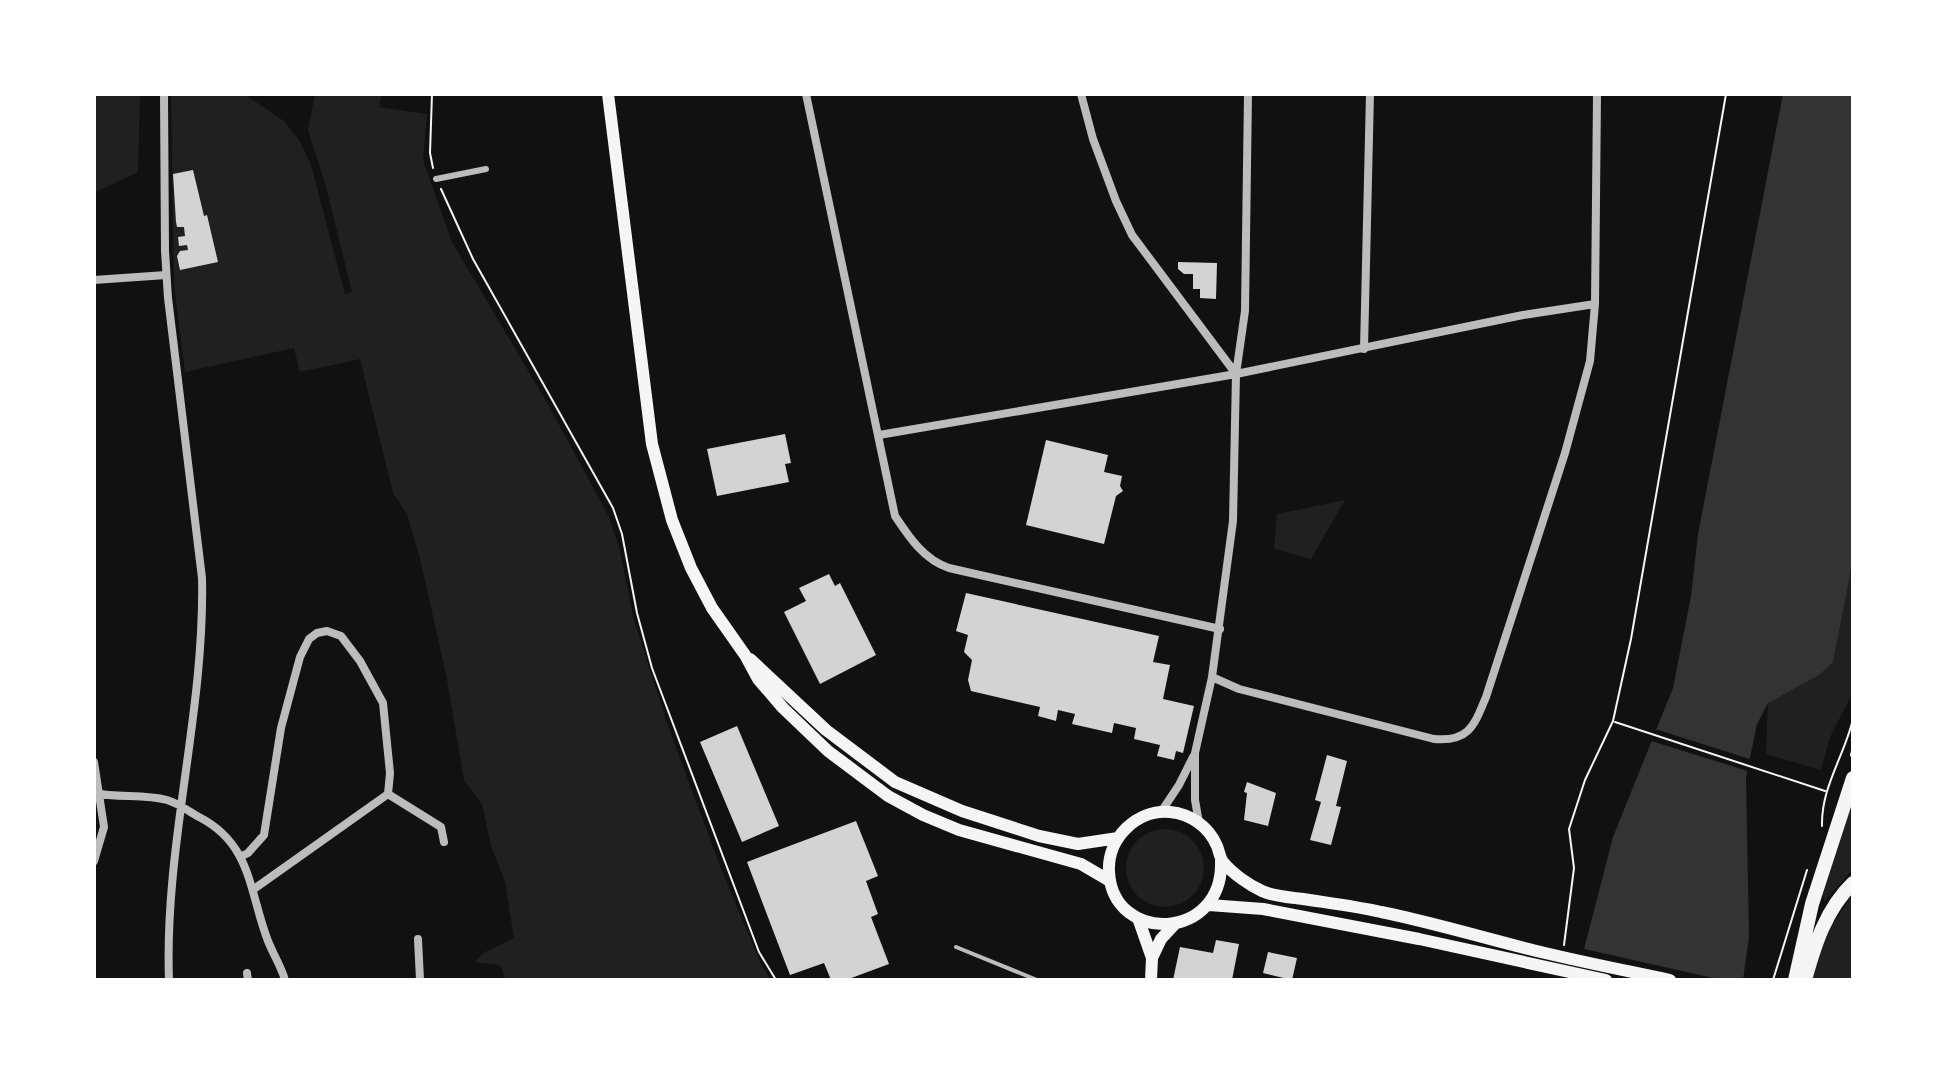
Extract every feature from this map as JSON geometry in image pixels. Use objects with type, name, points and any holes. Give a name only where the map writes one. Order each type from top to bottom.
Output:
[{"type":"highway","points":[[1795,980],[1812,904],[1853,778]]},
{"type":"highway","points":[[1805,980],[1826,920],[1839,898],[1853,883]]},
{"type":"main road","points":[[608,94],[652,444],[662,488],[691,568],[712,608],[758,679],[812,737],[888,796],[959,830],[1081,864],[1110,881]]},
{"type":"main road","points":[[745,655],[816,722],[895,782],[962,811],[1039,836],[1078,844],[1118,838]]},
{"type":"main road","points":[[1161,812],[1181,814],[1199,823],[1214,840],[1221,861],[1220,884],[1209,905],[1193,917],[1175,924],[1156,924],[1138,918],[1118,899],[1110,881],[1110,859],[1118,838],[1141,817],[1161,812]]},
{"type":"main road","points":[[1221,861],[1244,880],[1267,893],[1377,911],[1606,980]]},
{"type":"main road","points":[[1209,905],[1263,909],[1670,980]]},
{"type":"main road","points":[[1138,918],[1152,958],[1151,980]]},
{"type":"main road","points":[[1152,958],[1161,939],[1175,924]]},
{"type":"street","points":[[164,94],[166,275],[202,578],[200,669],[170,896],[169,980]]},
{"type":"street","points":[[806,94],[895,516],[911,539],[940,565],[1220,629]]},
{"type":"street","points":[[1081,94],[1093,139],[1132,235],[1236,374]]},
{"type":"street","points":[[1199,823],[1195,800],[1195,753],[1220,629],[1234,503],[1236,374],[1245,311],[1248,94]]},
{"type":"street","points":[[1364,349],[1370,94]]},
{"type":"street","points":[[1212,677],[1239,689],[1434,739],[1455,738],[1473,727],[1486,697],[1565,453],[1590,361],[1595,304],[1597,94]]},
{"type":"street","points":[[436,179],[486,169]]},
{"type":"street","points":[[94,280],[166,275]]},
{"type":"street","points":[[879,435],[1236,374],[1523,315],[1595,304]]},
{"type":"street","points":[[240,857],[248,853],[264,835],[281,728],[300,657],[309,639],[317,633],[327,631],[341,636],[360,661],[383,703],[390,773],[388,794],[254,889]]},
{"type":"street","points":[[1161,812],[1195,753]]},
{"type":"street","points":[[94,762],[96,793],[104,827],[94,861]]},
{"type":"street","points":[[96,793],[163,799],[181,805],[214,824],[230,839],[254,889],[268,942],[285,980]]},
{"type":"street","points":[[388,794],[441,827],[444,842]]},
{"type":"street","points":[[418,939],[420,980]]},
{"type":"lane","points":[[956,947],[1037,980]]},
{"type":"path","points":[[432,94],[430,153],[436,179],[473,259],[613,508],[622,534],[634,601],[652,668],[759,952],[776,980]]},
{"type":"path","points":[[1561,956],[1567,932],[1574,868],[1569,829],[1585,780],[1613,721],[1631,639],[1726,94]]},
{"type":"path","points":[[1822,827],[1823,802],[1847,744],[1853,719]]},
{"type":"path","points":[[1613,721],[1827,792]]},
{"type":"path","points":[[1853,746],[1853,759]]},
{"type":"path","points":[[1773,980],[1808,867]]},
{"type":"shaded area","points":[[94,94],[140,94],[138,172],[94,193]]},
{"type":"shaded area","points":[[171,94],[244,94],[284,121],[299,140],[311,165],[345,294],[352,292],[326,187],[308,130],[315,94],[382,94],[379,107],[427,114],[423,160],[452,242],[549,406],[609,517],[619,547],[634,620],[667,723],[720,866],[761,964],[771,980],[506,980],[500,965],[474,962],[485,952],[514,938],[505,882],[491,846],[482,804],[464,780],[446,674],[420,559],[407,514],[393,493],[360,359],[300,372],[294,348],[185,372],[174,285]]},
{"type":"shaded area","points":[[1783,94],[1853,94],[1853,560],[1833,662],[1819,675],[1768,703],[1757,724],[1746,777],[1749,937],[1743,980],[1576,980],[1613,837],[1673,688],[1691,596],[1698,534]]},
{"type":"shaded area","points":[[1345,500],[1311,559],[1274,549],[1277,514]]},
{"type":"shaded area","points":[[1853,560],[1853,692],[1830,737],[1821,770],[1766,754],[1768,703],[1833,662]]},
{"type":"shaded area","points":[[1853,797],[1853,869],[1824,902],[1823,895]]},
{"type":"shaded area","points":[[1165,829],[1180,832],[1193,840],[1201,853],[1204,868],[1201,883],[1193,896],[1180,904],[1165,907],[1150,904],[1137,896],[1129,883],[1126,868],[1129,853],[1137,840],[1150,832]]},
{"type":"shaded area","points":[[1853,894],[1853,978],[1811,980],[1830,928]]},
{"type":"pier","points":[[1652,728],[1753,760],[1751,772],[1648,740]]},
{"type":"pier","points":[[1580,948],[1722,980],[1572,980]]},
{"type":"building","points":[[193,170],[218,262],[180,270],[177,256],[180,251],[188,250],[187,245],[179,246],[178,237],[185,236],[184,227],[177,227],[176,222],[173,174]]},
{"type":"building","points":[[1178,262],[1217,263],[1216,299],[1200,298],[1200,289],[1193,289],[1193,274],[1184,274],[1178,269]]},
{"type":"building","points":[[785,434],[791,463],[785,464],[789,482],[717,496],[707,449]]},
{"type":"building","points":[[1046,440],[1108,455],[1104,472],[1122,476],[1120,486],[1123,491],[1116,496],[1104,544],[1026,525]]},
{"type":"building","points":[[829,574],[835,586],[840,583],[876,655],[820,684],[784,612],[806,601],[799,588]]},
{"type":"building","points":[[966,593],[1159,636],[1153,662],[1170,665],[1163,699],[1194,706],[1183,753],[1176,751],[1174,760],[1157,756],[1160,745],[1134,739],[1136,728],[1114,723],[1112,733],[1072,724],[1075,714],[1058,710],[1056,721],[1038,716],[1040,707],[971,691],[968,680],[972,660],[964,652],[968,635],[956,631]]},
{"type":"building","points":[[737,726],[779,826],[742,842],[700,742]]},
{"type":"building","points":[[1327,755],[1347,761],[1336,806],[1341,807],[1331,845],[1310,840],[1321,802],[1315,800]]},
{"type":"building","points":[[1247,782],[1276,793],[1268,826],[1244,820]]},
{"type":"building","points":[[856,821],[878,876],[866,881],[878,914],[871,917],[889,964],[846,980],[831,980],[824,963],[790,975],[747,862]]},
{"type":"building","points":[[1216,940],[1239,944],[1232,980],[1173,980],[1180,947],[1213,953]]},
{"type":"building","points":[[1268,952],[1297,958],[1292,980],[1263,973]]}]
